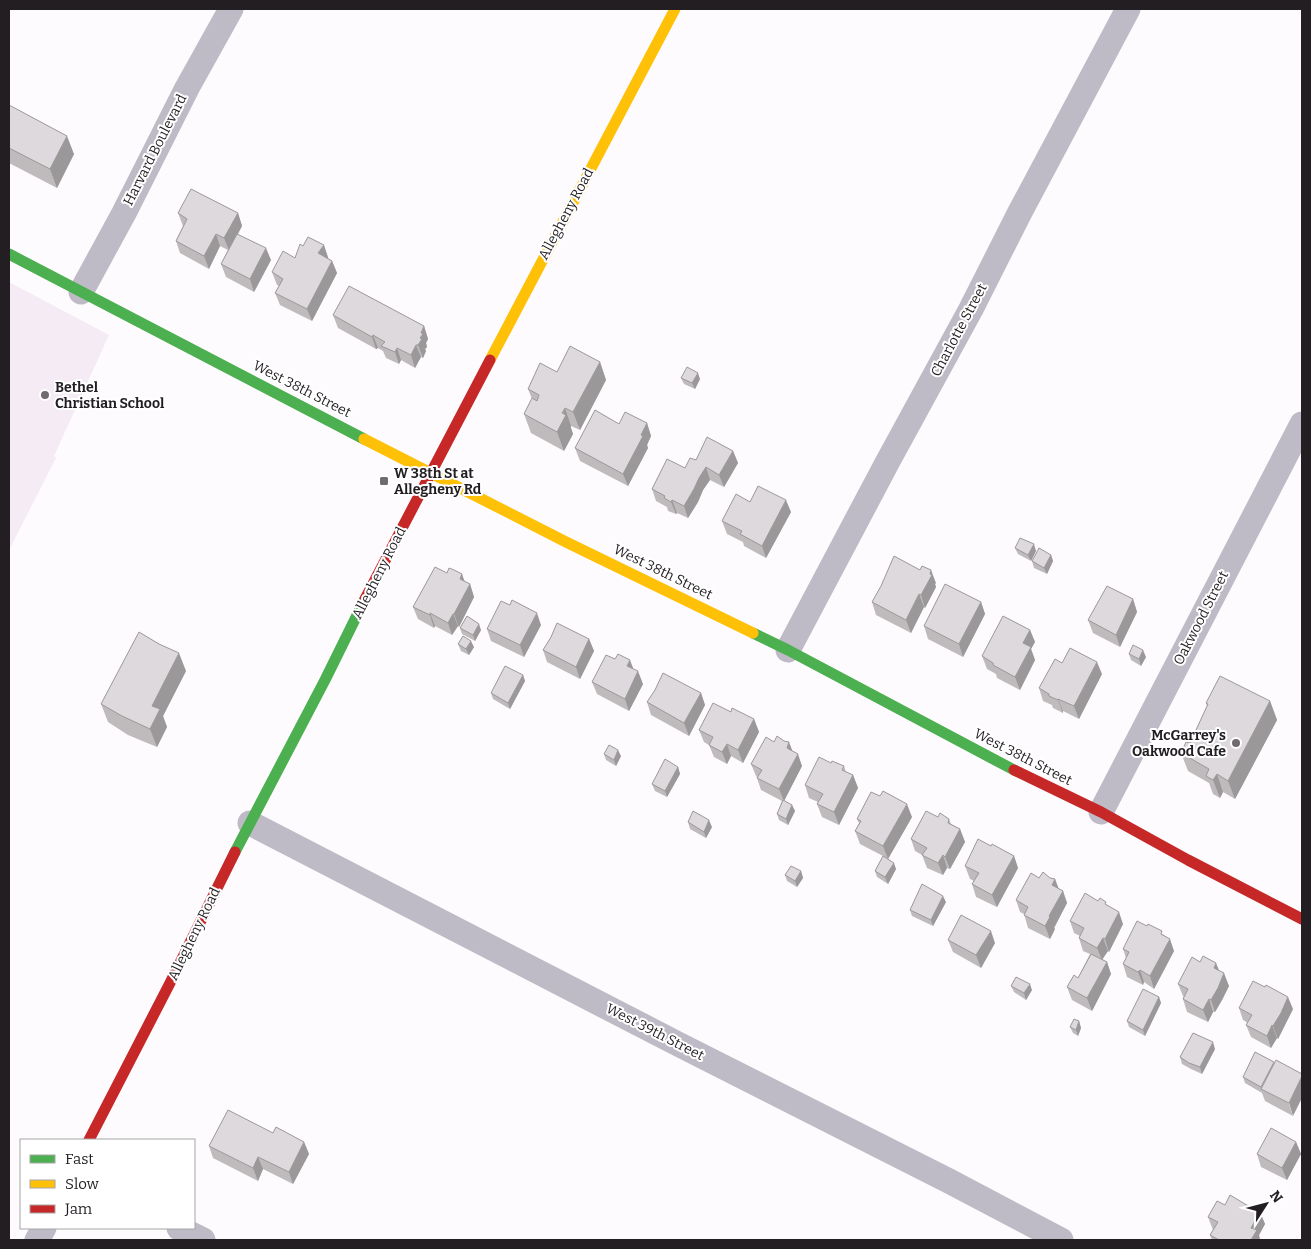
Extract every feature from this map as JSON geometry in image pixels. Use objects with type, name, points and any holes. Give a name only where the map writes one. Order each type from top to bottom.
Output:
[{"type":"main road","name":"Allegheny Road","points":[[90,1139],[376,577],[674,9]]},
{"type":"main road","name":"West 38th Street","points":[[9,254],[430,473],[566,542],[788,650],[1029,778],[1101,812],[1302,919]]},
{"type":"street","name":"Harvard Boulevard","points":[[82,292],[230,9]]},
{"type":"street","name":"Charlotte Street","points":[[788,650],[888,460],[971,309],[1020,212],[1128,9]]},
{"type":"street","name":"Oakwood Street","points":[[1101,812],[1302,424]]},
{"type":"street","name":"West 39th Street","points":[[250,823],[1061,1240]]},
{"type":"street","points":[[37,1240],[43,1229]]},
{"type":"street","points":[[181,1229],[203,1240]]},
{"type":"shaded area","name":"Bethel Christian School","points":[[9,282],[109,335],[54,456],[56,458],[9,550]]},
{"type":"building","points":[[9,105],[67,136],[50,169],[9,148]]},
{"type":"building","points":[[191,189],[238,213],[224,238],[216,234],[204,256],[176,241],[187,219],[178,213]]},
{"type":"building","points":[[237,234],[266,248],[250,279],[221,264]]},
{"type":"building","points":[[308,237],[324,245],[318,253],[332,261],[307,309],[275,293],[283,279],[272,272],[283,251],[295,258],[300,244],[303,246]]},
{"type":"building","points":[[349,286],[424,326],[421,333],[423,334],[420,338],[422,339],[416,345],[411,355],[397,348],[395,352],[381,346],[385,342],[373,335],[372,337],[333,315]]},
{"type":"building","points":[[570,346],[600,362],[573,412],[565,408],[562,413],[566,415],[557,432],[524,414],[532,398],[537,401],[539,395],[528,389],[540,363],[557,372]]},
{"type":"building","points":[[687,367],[698,373],[692,383],[681,378]]},
{"type":"building","points":[[595,410],[619,424],[625,412],[647,423],[641,435],[643,436],[623,474],[575,448]]},
{"type":"building","points":[[707,437],[733,451],[719,475],[706,467],[684,506],[672,500],[671,502],[664,498],[665,496],[652,489],[667,459],[685,468],[690,458],[696,460]]},
{"type":"building","points":[[758,486],[786,500],[762,546],[740,534],[742,531],[722,521],[736,494],[750,502]]},
{"type":"building","points":[[1020,538],[1034,544],[1028,555],[1015,548]]},
{"type":"building","points":[[1039,548],[1051,555],[1044,568],[1032,561]]},
{"type":"building","points":[[894,556],[920,570],[922,566],[931,570],[930,574],[932,575],[921,595],[919,594],[906,620],[872,602]]},
{"type":"building","points":[[435,567],[447,573],[449,568],[454,570],[462,574],[460,579],[470,584],[448,623],[430,613],[430,615],[413,607]]},
{"type":"building","points":[[945,584],[981,602],[959,644],[924,626]]},
{"type":"building","points":[[1107,586],[1133,599],[1116,635],[1088,620]]},
{"type":"building","points":[[512,600],[537,613],[520,645],[487,629],[501,601],[510,605]]},
{"type":"building","points":[[467,616],[479,624],[473,635],[460,628]]},
{"type":"building","points":[[1003,616],[1030,630],[1023,643],[1031,647],[1015,677],[993,665],[993,663],[982,656]]},
{"type":"building","points":[[557,623],[589,639],[576,667],[543,650]]},
{"type":"building","points":[[139,632],[179,653],[152,706],[160,709],[150,729],[101,704]]},
{"type":"building","points":[[463,636],[471,641],[466,649],[458,644]]},
{"type":"building","points":[[1133,645],[1143,650],[1139,659],[1129,654]]},
{"type":"building","points":[[1070,648],[1097,662],[1074,706],[1049,696],[1049,694],[1039,688],[1055,659],[1062,663]]},
{"type":"building","points":[[618,654],[630,660],[627,666],[638,671],[625,699],[592,682],[606,655],[615,659]]},
{"type":"building","points":[[505,666],[523,675],[508,703],[491,693]]},
{"type":"building","points":[[663,673],[701,693],[684,723],[647,702]]},
{"type":"building","points":[[1220,676],[1270,701],[1228,781],[1217,774],[1213,780],[1206,776],[1209,769],[1181,753],[1186,742],[1190,743],[1208,704],[1206,703]]},
{"type":"building","points":[[713,703],[731,712],[732,708],[754,719],[738,750],[727,744],[722,752],[709,745],[713,737],[699,730]]},
{"type":"building","points":[[777,736],[789,742],[787,748],[798,754],[779,789],[757,778],[762,770],[751,764],[766,737],[774,742]]},
{"type":"building","points":[[609,745],[618,750],[614,760],[604,754]]},
{"type":"building","points":[[819,757],[831,763],[832,761],[844,766],[842,770],[853,775],[834,812],[817,804],[823,794],[805,785]]},
{"type":"building","points":[[665,759],[678,767],[665,791],[652,784]]},
{"type":"building","points":[[883,791],[907,804],[883,846],[855,831],[861,821],[857,819],[871,792],[880,796]]},
{"type":"building","points":[[783,800],[792,805],[786,819],[777,814]]},
{"type":"building","points":[[693,811],[709,820],[704,832],[688,822]]},
{"type":"building","points":[[926,811],[938,817],[940,813],[949,819],[948,823],[960,829],[945,857],[943,855],[938,863],[922,855],[927,848],[911,839]]},
{"type":"building","points":[[978,839],[1014,856],[992,895],[972,884],[979,873],[965,866]]},
{"type":"building","points":[[883,856],[894,863],[885,877],[875,871]]},
{"type":"building","points":[[791,866],[801,871],[795,881],[785,875]]},
{"type":"building","points":[[1043,872],[1050,878],[1055,879],[1052,885],[1063,891],[1045,926],[1024,915],[1028,907],[1016,900],[1031,873],[1039,878]]},
{"type":"building","points":[[922,884],[943,896],[931,920],[910,910]]},
{"type":"building","points":[[1085,893],[1098,901],[1100,898],[1106,902],[1105,904],[1119,912],[1105,939],[1103,938],[1097,948],[1079,938],[1084,928],[1070,921]]},
{"type":"building","points":[[961,915],[991,931],[976,955],[948,940]]},
{"type":"building","points":[[1137,921],[1162,931],[1161,934],[1170,939],[1150,976],[1123,964],[1129,952],[1123,949]]},
{"type":"building","points":[[1091,954],[1107,962],[1087,998],[1067,987],[1074,975],[1078,978]]},
{"type":"building","points":[[1203,956],[1216,963],[1214,968],[1224,973],[1218,988],[1203,1010],[1183,999],[1188,989],[1178,984],[1192,957],[1200,962]]},
{"type":"building","points":[[1016,977],[1030,984],[1024,993],[1011,986]]},
{"type":"building","points":[[1253,981],[1265,987],[1266,985],[1288,997],[1267,1036],[1246,1025],[1252,1015],[1239,1008]]},
{"type":"building","points":[[1143,989],[1159,997],[1143,1030],[1127,1021]]},
{"type":"building","points":[[1074,1019],[1079,1021],[1076,1030],[1070,1027]]},
{"type":"building","points":[[1193,1033],[1213,1042],[1200,1067],[1180,1057]]},
{"type":"building","points":[[1255,1052],[1274,1062],[1261,1087],[1243,1077]]},
{"type":"building","points":[[1276,1060],[1302,1074],[1289,1103],[1261,1089]]},
{"type":"building","points":[[228,1110],[273,1133],[276,1127],[304,1142],[289,1172],[258,1157],[253,1168],[209,1146]]},
{"type":"building","points":[[1271,1128],[1296,1142],[1282,1168],[1257,1154]]},
{"type":"building","points":[[1230,1195],[1260,1212],[1251,1228],[1257,1230],[1251,1240],[1219,1240],[1210,1235],[1218,1222],[1208,1217],[1217,1201],[1225,1205]]},
{"type":"traffic: fast","points":[[9,254],[364,439]]},
{"type":"traffic: fast","points":[[235,852],[365,599]]},
{"type":"traffic: fast","points":[[753,633],[1014,770]]},
{"type":"traffic: slow","points":[[490,360],[675,9]]},
{"type":"traffic: slow","points":[[364,439],[566,542],[753,633]]},
{"type":"traffic: jam","points":[[365,599],[490,360]]},
{"type":"traffic: jam","points":[[1014,770],[1101,812],[1302,919]]},
{"type":"traffic: jam","points":[[90,1139],[235,852]]},
{"type":"place","name":"Bethel Christian School","points":[[45,395]]},
{"type":"place","name":"W 38th St at Allegheny Rd","points":[[384,481]]},
{"type":"place","name":"McGarrey's Oakwood Cafe","points":[[1236,743]]}]
